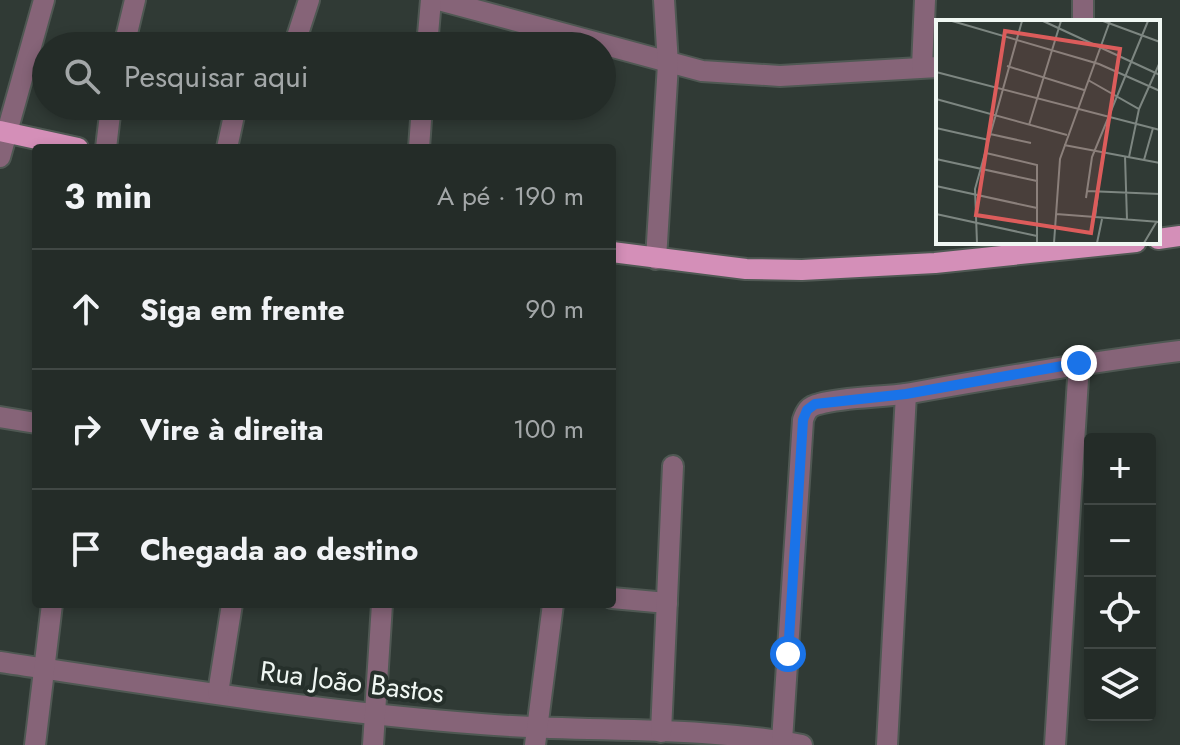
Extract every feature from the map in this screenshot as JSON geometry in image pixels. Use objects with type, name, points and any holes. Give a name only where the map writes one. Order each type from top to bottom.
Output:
[{"type":"main road","points":[[4,132],[60,144]]},
{"type":"main road","points":[[1160,239],[1180,236]]},
{"type":"main road","points":[[616,253],[746,269],[802,270],[935,263],[1100,244]]},
{"type":"street","points":[[34,32],[44,0]]},
{"type":"street","points":[[127,32],[135,0]]},
{"type":"street","points":[[299,32],[309,0]]},
{"type":"street","points":[[428,32],[431,0]]},
{"type":"street","points":[[439,0],[554,32]]},
{"type":"street","points":[[656,259],[668,64],[664,0]]},
{"type":"street","points":[[616,49],[668,64],[725,74],[780,76],[930,67],[925,0]]},
{"type":"street","points":[[0,157],[4,132],[32,40]]},
{"type":"street","points":[[106,144],[109,120]]},
{"type":"street","points":[[228,144],[233,120]]},
{"type":"street","points":[[419,144],[421,120]]},
{"type":"street","points":[[792,743],[803,420],[807,410],[815,404],[906,394],[1079,363],[1180,351]]},
{"type":"street","points":[[1055,745],[1079,363]]},
{"type":"street","points":[[887,745],[906,394]]},
{"type":"street","points":[[0,417],[32,422]]},
{"type":"street","points":[[661,732],[673,466]]},
{"type":"street","points":[[616,598],[667,603]]},
{"type":"street","points":[[35,745],[52,608]]},
{"type":"street","points":[[218,693],[231,608]]},
{"type":"street","points":[[373,745],[382,608]]},
{"type":"street","points":[[536,737],[552,608]]},
{"type":"street","name":"Rua João Bastos","points":[[0,662],[536,737],[661,732],[699,739],[792,743]]},
{"type":"route","points":[[788,654],[803,420],[807,410],[815,404],[906,394],[1079,363]]}]
